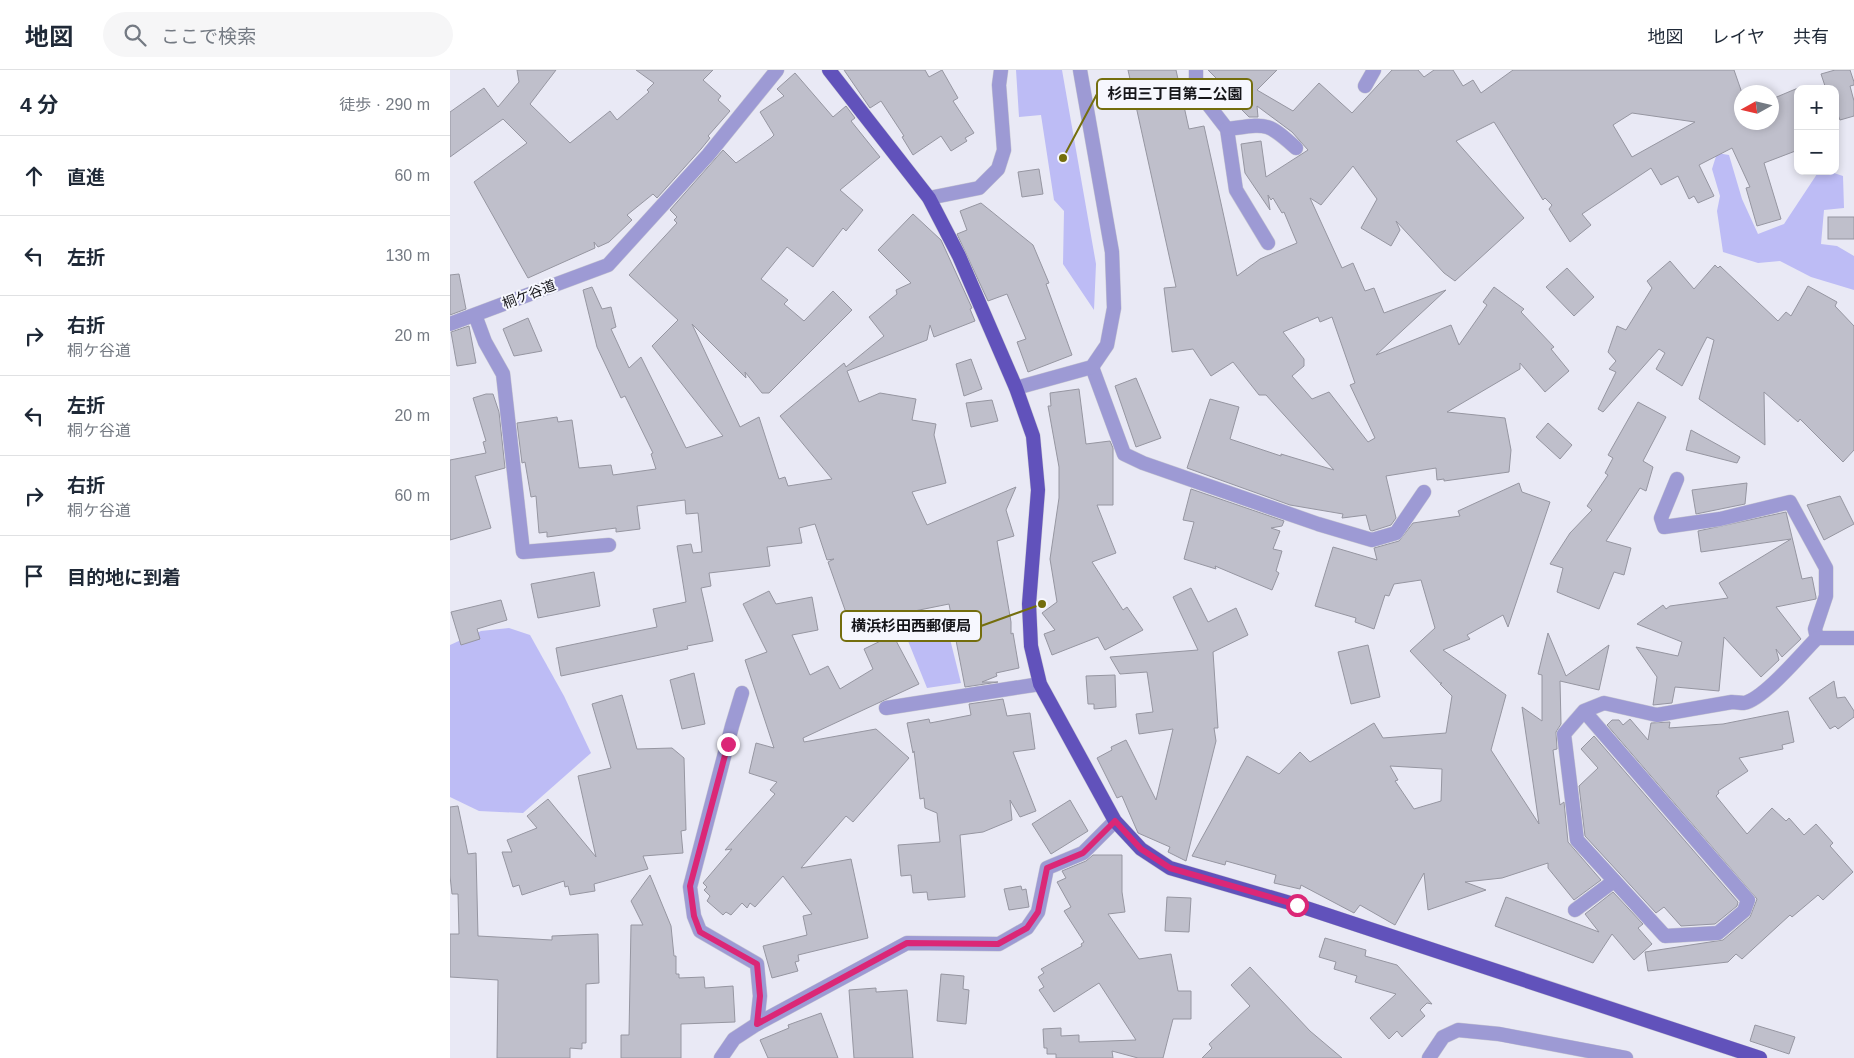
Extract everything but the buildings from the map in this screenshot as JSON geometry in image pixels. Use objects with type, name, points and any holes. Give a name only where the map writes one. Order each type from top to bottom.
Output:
[{"type":"main road","points":[[829,70],[929,198],[959,256],[1016,388],[1033,436],[1038,490],[1029,604],[1031,646],[1040,684],[1115,821],[1141,849],[1170,868],[1297,905],[1760,1058]]},
{"type":"street","name":"桐ケ谷道","points":[[450,324],[608,265],[708,155],[777,70]]},
{"type":"street","points":[[929,198],[979,188],[998,169],[1004,150],[999,85],[1001,70]]},
{"type":"street","points":[[1016,388],[1092,368],[1108,345],[1114,308],[1112,252],[1080,70]]},
{"type":"street","points":[[1196,70],[1196,89],[1227,129],[1236,190],[1268,244]]},
{"type":"street","points":[[1365,86],[1374,70]]},
{"type":"street","points":[[1227,129],[1258,125],[1273,127],[1296,148]]},
{"type":"street","points":[[475,315],[485,342],[504,374],[523,552],[609,545]]},
{"type":"street","points":[[1092,368],[1124,454],[1143,463],[1318,524],[1372,540],[1396,533],[1424,492]]},
{"type":"street","points":[[1677,479],[1661,518],[1664,527],[1720,519],[1790,502],[1826,568],[1826,596],[1816,629],[1817,638]]},
{"type":"street","points":[[1584,711],[1748,900],[1744,911],[1718,933],[1665,936],[1577,840],[1564,734],[1584,711],[1604,704],[1657,716],[1732,702],[1743,703],[1750,701],[1780,677],[1817,638],[1854,638]]},
{"type":"street","points":[[886,708],[1040,684]]},
{"type":"street","points":[[742,693],[706,806],[690,886],[694,916],[700,932],[757,964],[760,996],[757,1024]]},
{"type":"street","points":[[721,1058],[734,1040],[757,1024],[907,943],[998,944],[1027,928],[1038,912],[1047,868],[1083,853],[1115,821]]},
{"type":"street","points":[[1576,910],[1614,881]]},
{"type":"street","points":[[1429,1058],[1443,1037],[1458,1030],[1499,1034],[1626,1058]]},
{"type":"shaded area","points":[[1016,70],[1062,70],[1096,264],[1094,310],[1063,264],[1064,211],[1054,200],[1041,115],[1019,117]]},
{"type":"shaded area","points":[[1717,153],[1729,155],[1742,199],[1758,234],[1784,224],[1816,175],[1843,176],[1844,208],[1824,210],[1821,244],[1837,246],[1854,256],[1854,290],[1811,277],[1780,261],[1758,263],[1723,252],[1717,211],[1720,196],[1712,169]]},
{"type":"shaded area","points":[[944,615],[961,683],[927,688],[904,631]]},
{"type":"shaded area","points":[[509,628],[530,635],[564,696],[591,753],[523,813],[479,811],[450,797],[450,645],[481,631]]},
{"type":"place","name":"杉田三丁目第二公園","points":[[1063,158]]},
{"type":"place","name":"横浜杉田西郵便局","points":[[1042,604]]},
{"type":"route","points":[[728,744],[690,886],[694,916],[700,932],[716,939],[735,954],[757,964],[760,996],[757,1024],[907,943],[998,944],[1027,928],[1038,912],[1047,868],[1083,853],[1115,821],[1141,849],[1170,868],[1297,905]]}]
